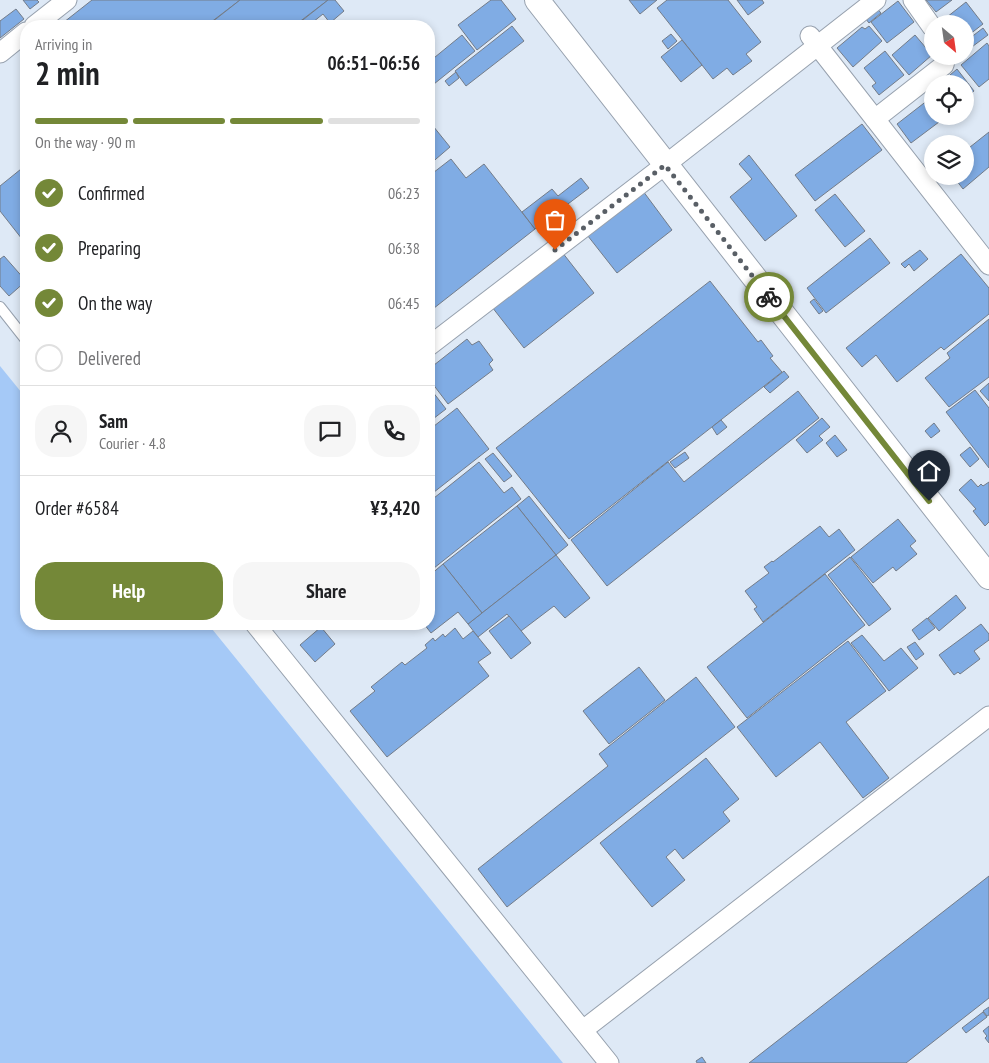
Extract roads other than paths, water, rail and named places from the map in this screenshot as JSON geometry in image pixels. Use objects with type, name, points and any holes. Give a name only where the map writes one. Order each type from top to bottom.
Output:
[{"type":"street","points":[[42,20],[67,0]]},
{"type":"street","points":[[537,0],[989,577]]},
{"type":"street","points":[[435,341],[665,165],[813,40],[876,0]]},
{"type":"street","points":[[913,0],[924,15]]},
{"type":"street","points":[[0,53],[20,37]]},
{"type":"street","points":[[813,40],[989,265]]},
{"type":"street","points":[[875,119],[944,65]]},
{"type":"street","points":[[260,630],[609,1063]]},
{"type":"street","points":[[583,1030],[989,716]]},
{"type":"lane","points":[[0,307],[20,332]]},
{"type":"water","points":[[0,366],[20,391],[20,630],[213,630],[563,1063],[0,1063]]}]
